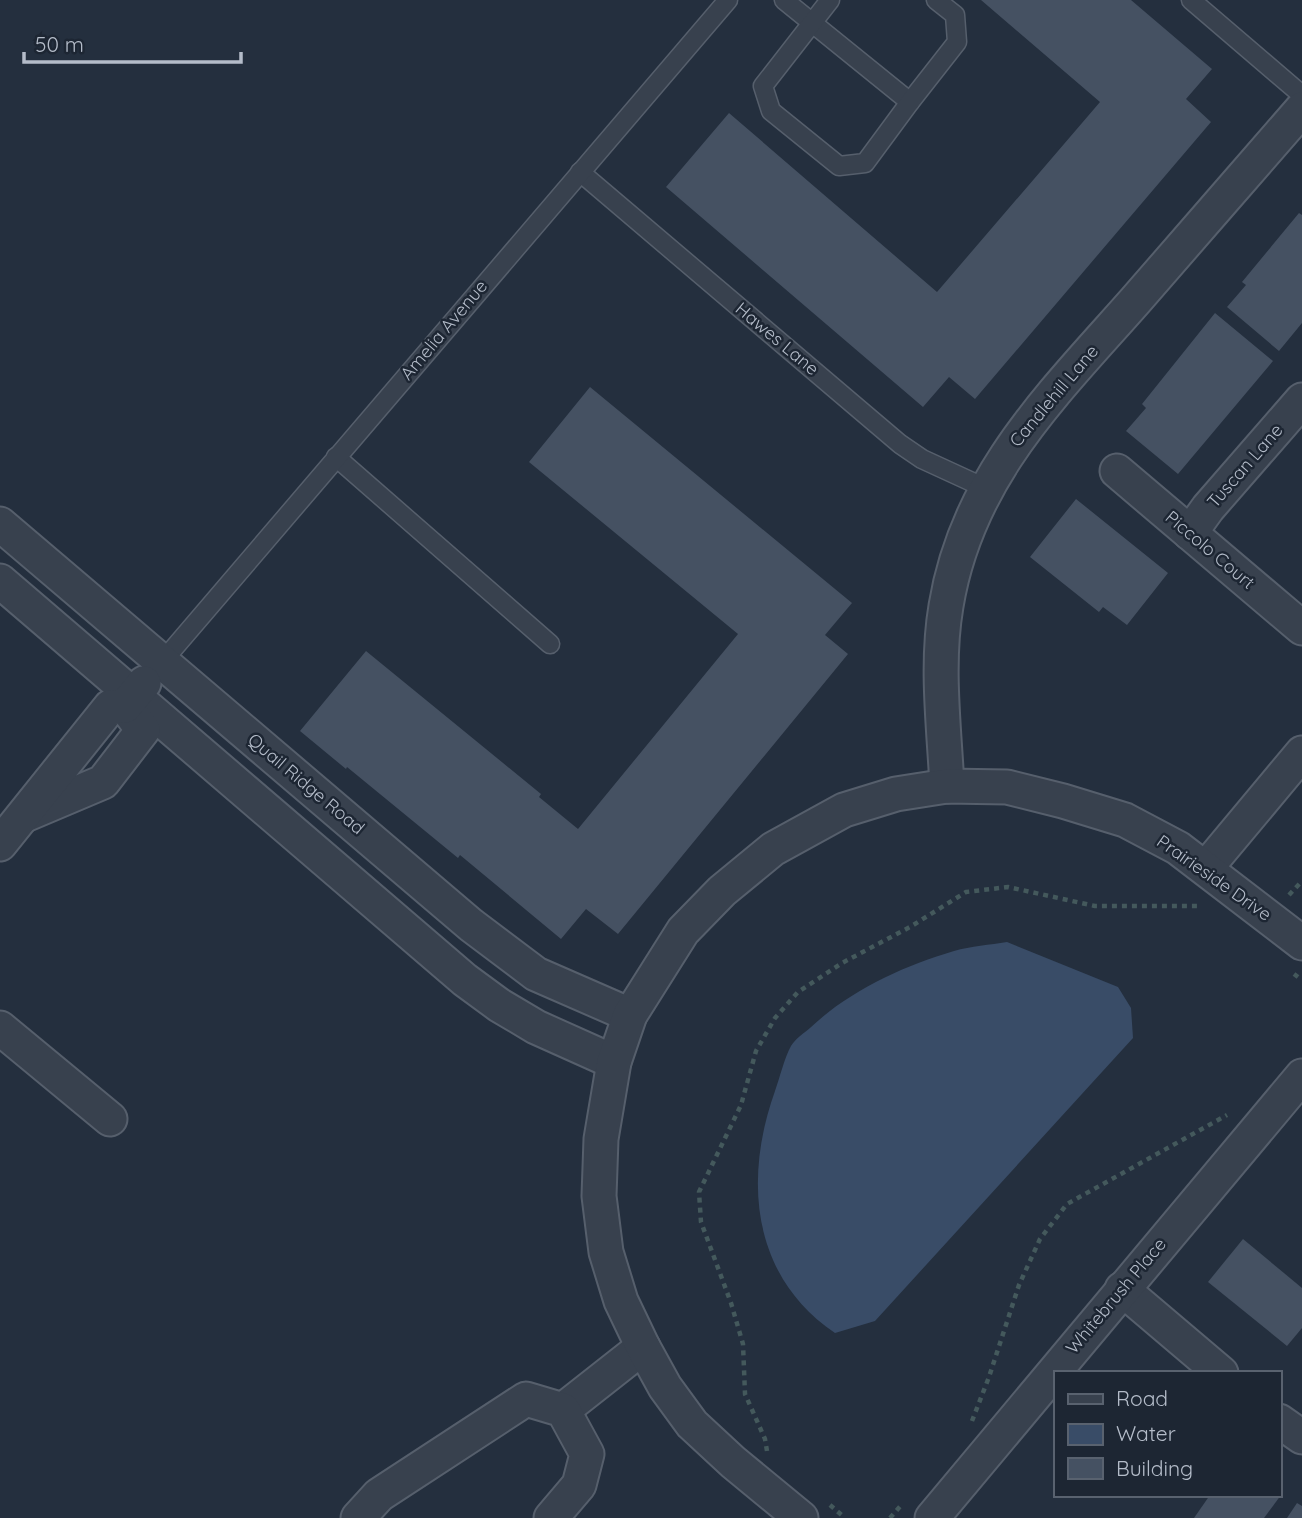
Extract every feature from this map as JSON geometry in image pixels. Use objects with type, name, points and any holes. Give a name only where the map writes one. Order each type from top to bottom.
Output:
[{"type":"street","name":"Candlehill Lane","points":[[947,786],[942,666],[946,607],[960,549],[985,488],[1032,419],[1302,110]]},
{"type":"street","name":"Tuscan Lane","points":[[1190,533],[1208,508],[1302,400]]},
{"type":"street","name":"Piccolo Court","points":[[1117,471],[1302,628]]},
{"type":"street","name":"Quail Ridge Road","points":[[0,524],[471,925],[536,974],[630,1015]]},
{"type":"street","points":[[0,581],[130,701],[465,980],[536,1027],[614,1062]]},
{"type":"street","points":[[130,701],[162,662]]},
{"type":"street","points":[[0,844],[23,816],[103,782],[143,730],[130,701]]},
{"type":"street","points":[[1206,868],[1302,753]]},
{"type":"street","name":"Prairieside Drive","points":[[814,1510],[733,1462],[692,1424],[665,1387],[643,1347],[621,1301],[606,1252],[599,1196],[601,1139],[614,1062],[630,1015],[683,931],[722,891],[772,849],[844,810],[896,794],[947,786],[1007,788],[1063,801],[1125,820],[1178,848],[1206,868],[1296,957]]},
{"type":"street","points":[[0,1028],[110,1119]]},
{"type":"street","name":"Whitebrush Place","points":[[932,1518],[1302,1076]]},
{"type":"street","points":[[1122,1289],[1220,1371]]},
{"type":"street","points":[[563,1410],[643,1347]]},
{"type":"street","points":[[358,1518],[379,1495],[526,1399],[563,1410],[587,1454],[579,1485],[551,1518]]},
{"type":"street","points":[[1281,1421],[1302,1437]]},
{"type":"lane","name":"Amelia Avenue","points":[[162,662],[728,0]]},
{"type":"lane","points":[[783,0],[910,102]]},
{"type":"lane","points":[[830,0],[763,86],[771,111],[839,166],[865,163],[957,42],[955,15],[936,0]]},
{"type":"lane","points":[[1191,0],[1302,95]]},
{"type":"lane","name":"Hawes Lane","points":[[580,172],[900,444],[922,459],[985,488]]},
{"type":"lane","points":[[336,457],[550,644]]},
{"type":"path","points":[[1295,900],[1288,894],[1302,881]]},
{"type":"path","points":[[760,1448],[768,1455],[765,1439],[746,1394],[743,1344],[701,1222],[699,1192],[741,1105],[756,1051],[775,1018],[798,992],[842,963],[911,927],[966,892],[1008,887],[1095,906],[1201,906]]},
{"type":"path","points":[[1191,899],[1212,914]]},
{"type":"path","points":[[1296,957],[1302,980]]},
{"type":"path","points":[[967,1431],[989,1377],[1019,1284],[1040,1239],[1067,1204],[1228,1115]]},
{"type":"path","points":[[814,1510],[845,1518]]},
{"type":"water","points":[[1007,942],[1118,987],[1131,1008],[1133,1038],[875,1321],[835,1333],[807,1310],[786,1284],[771,1255],[762,1224],[758,1192],[759,1158],[765,1125],[789,1051],[797,1039],[842,1002],[896,972],[954,951]]},
{"type":"building","points":[[981,0],[1131,0],[1212,69],[1186,99],[1211,122],[975,399],[949,377],[923,407],[666,187],[729,113],[937,292],[1100,102]]},
{"type":"building","points":[[1299,213],[1302,215],[1302,323],[1279,351],[1227,307],[1246,285],[1242,282]]},
{"type":"building","points":[[1215,313],[1273,361],[1178,474],[1126,431],[1146,408],[1142,404]]},
{"type":"building","points":[[590,387],[852,603],[825,635],[848,654],[618,934],[586,909],[561,939],[460,855],[458,858],[300,731],[366,651],[541,794],[539,797],[578,829],[738,634],[529,462]]},
{"type":"building","points":[[1076,499],[1168,573],[1127,625],[1103,607],[1099,612],[1030,557]]},
{"type":"building","points":[[1243,1239],[1302,1288],[1302,1328],[1287,1346],[1208,1282]]},
{"type":"building","points":[[1209,1497],[1280,1497],[1264,1518],[1194,1518]]},
{"type":"building","points":[[1297,1503],[1302,1506],[1302,1518],[1287,1518]]}]
